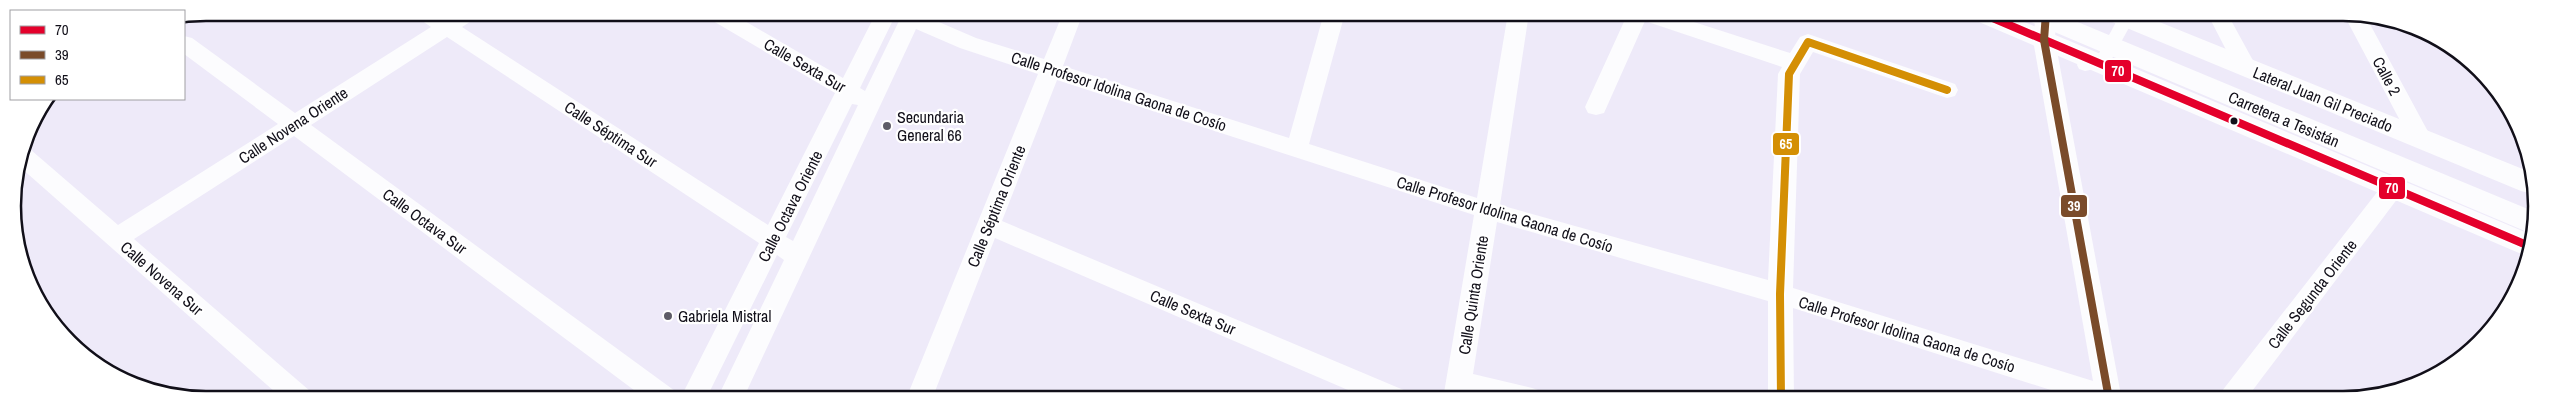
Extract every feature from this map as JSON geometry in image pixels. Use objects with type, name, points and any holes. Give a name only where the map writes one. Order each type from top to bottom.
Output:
[{"type":"main road","points":[[2051,21],[2393,188],[2524,244]]},
{"type":"main road","name":"Carretera a Tesistán","points":[[2052,21],[2528,204]]},
{"type":"main road","name":"Carretera a Tesistán","points":[[2052,21],[2527,221]]},
{"type":"main road","name":"Lateral Juan Gil Preciado","points":[[2134,21],[2526,182]]},
{"type":"street","name":"Calle Séptima Sur","points":[[438,21],[797,256]]},
{"type":"street","name":"Calle Novena Oriente","points":[[117,238],[456,21]]},
{"type":"street","name":"Calle Sexta Sur","points":[[729,21],[869,103]]},
{"type":"street","name":"Calle Octava Oriente","points":[[697,391],[882,21]]},
{"type":"street","name":"Calle Octava Oriente","points":[[734,391],[869,103],[903,21]]},
{"type":"street","name":"Calle Profesor Idolina Gaona de Cosío","points":[[917,21],[968,43],[1486,210],[1780,294],[2089,391]]},
{"type":"street","name":"Calle Séptima Oriente","points":[[922,391],[1070,21]]},
{"type":"street","points":[[1297,148],[1333,21]]},
{"type":"street","name":"Calle Quinta Oriente","points":[[1458,390],[1518,21]]},
{"type":"street","points":[[1596,107],[1634,21]]},
{"type":"street","points":[[1668,21],[1795,63]]},
{"type":"street","points":[[2047,21],[2110,391]]},
{"type":"street","points":[[2082,65],[2102,62],[2124,21]]},
{"type":"street","points":[[2221,21],[2245,66]]},
{"type":"street","name":"Calle 2","points":[[2358,22],[2421,139]]},
{"type":"street","points":[[1781,391],[1780,294],[1789,74],[1795,63],[1808,42],[1947,90]]},
{"type":"street","name":"Calle Octava Sur","points":[[185,44],[655,391]]},
{"type":"street","name":"Calle Novena Sur","points":[[28,160],[292,391]]},
{"type":"street","name":"Calle Segunda Oriente","points":[[2236,391],[2393,188]]},
{"type":"street","name":"Calle Sexta Sur","points":[[988,225],[1378,391]]},
{"type":"transit line","name":"70","points":[[2000,21],[2524,244]]},
{"type":"transit line","name":"39","points":[[2045,21],[2044,40],[2108,391]]},
{"type":"transit line","name":"65","points":[[1781,391],[1780,294],[1789,74],[1808,42],[1947,90]]},
{"type":"place","name":"Secundaria General 66","points":[[887,126]]},
{"type":"place","name":"Gabriela Mistral","points":[[668,316]]}]
